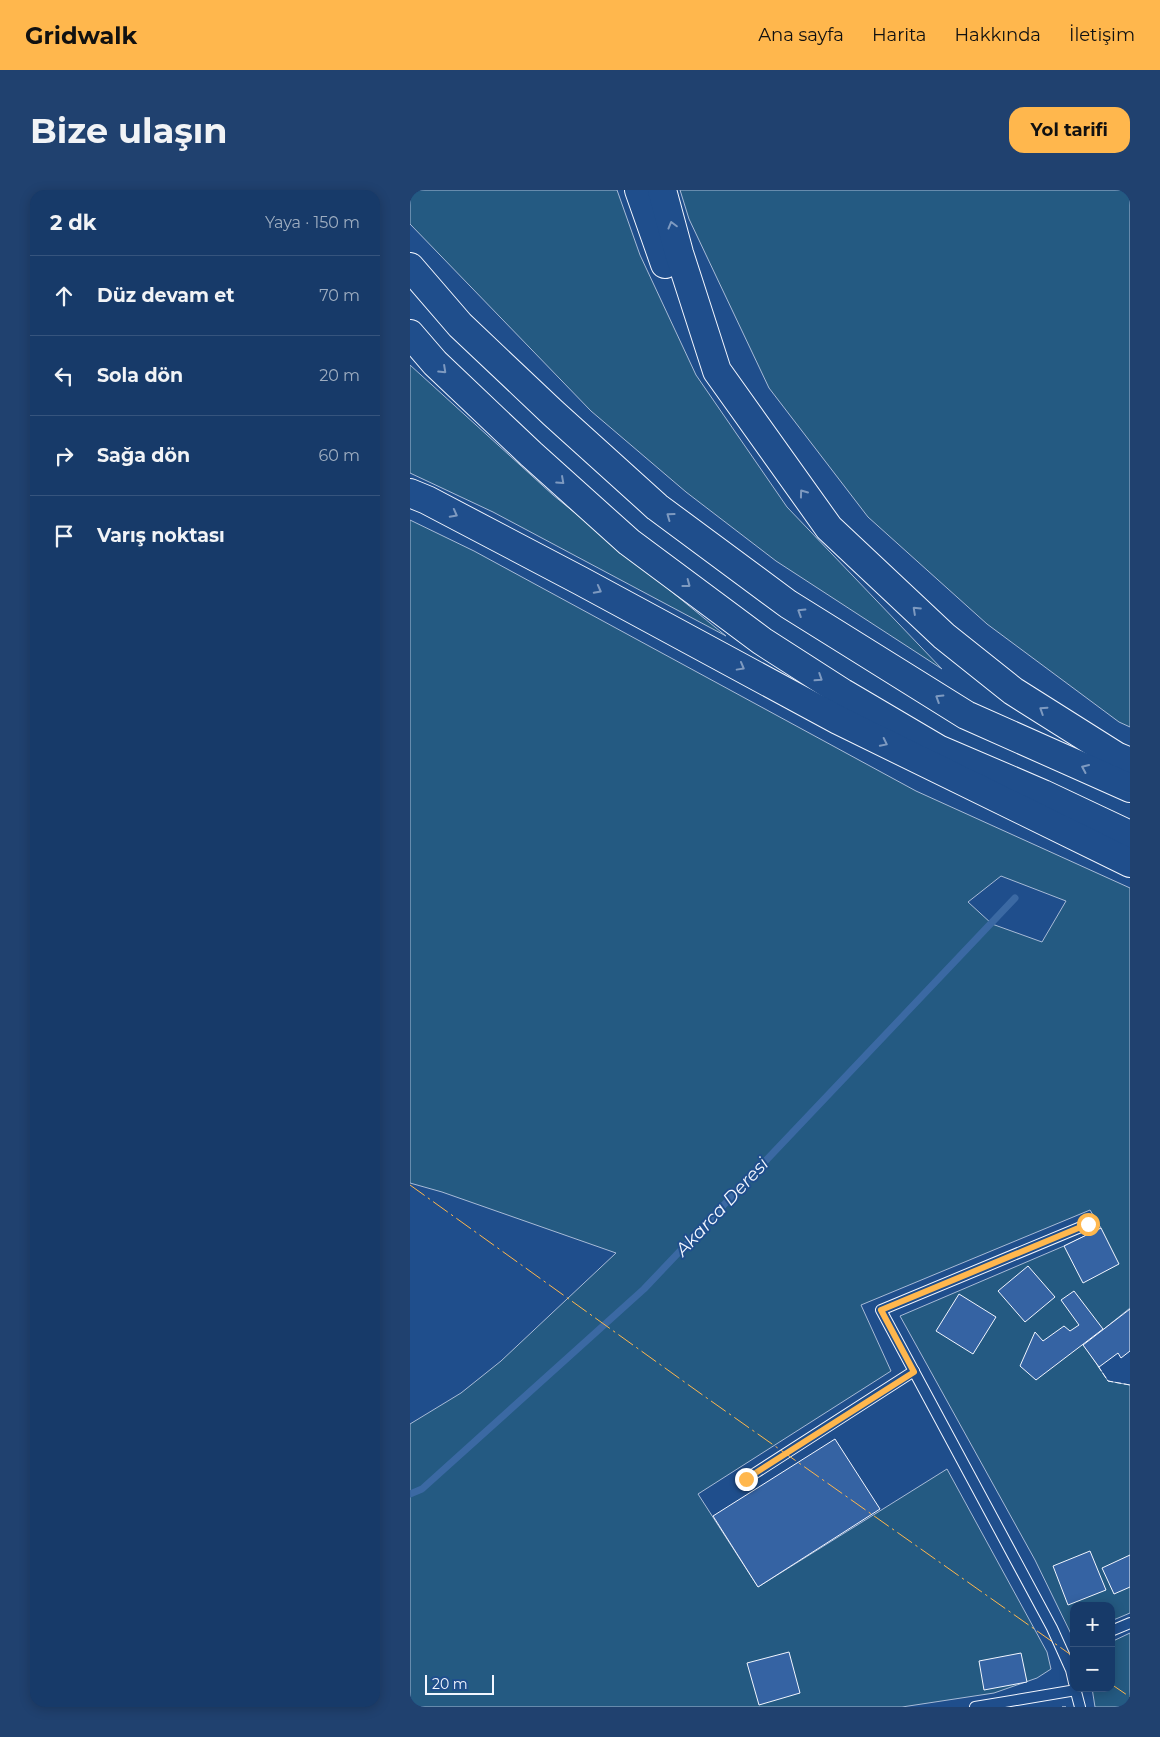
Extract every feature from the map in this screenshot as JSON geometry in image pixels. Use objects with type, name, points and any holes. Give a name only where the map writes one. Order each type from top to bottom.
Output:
[{"type":"highway","points":[[639,190],[670,277],[717,371],[829,528],[944,636],[1013,691],[1116,756],[1130,762]]},
{"type":"highway","points":[[662,190],[679,253],[717,371]]},
{"type":"highway","points":[[410,267],[460,325],[553,413],[657,507],[788,604],[966,715],[1130,788]]},
{"type":"highway","points":[[410,334],[435,363],[531,454],[629,542],[762,641],[843,694],[938,749],[1043,794],[1130,835]]},
{"type":"highway","points":[[410,493],[427,500],[581,581],[838,720],[1130,863]]},
{"type":"lane","points":[[1070,1668],[1052,1628],[881,1310],[1088,1224]]},
{"type":"lane","points":[[746,1479],[914,1372]]},
{"type":"lane","points":[[1115,1629],[1130,1623]]},
{"type":"lane","points":[[1063,1653],[1070,1650]]},
{"type":"lane","points":[[975,1707],[1070,1688]]},
{"type":"lane","points":[[1076,1692],[1080,1707]]},
{"type":"shaded area","points":[[410,190],[617,190],[640,255],[696,375],[787,507],[942,669],[776,561],[686,492],[591,411],[410,224]]},
{"type":"shaded area","points":[[680,190],[1130,190],[1130,727],[1119,722],[987,624],[868,517],[769,388],[689,219]]},
{"type":"shaded area","points":[[410,365],[553,495],[726,636],[493,512],[410,473]]},
{"type":"shaded area","points":[[410,520],[474,551],[916,791],[1130,888],[1130,1308],[1084,1345],[1108,1381],[1130,1385],[1130,1613],[1115,1619],[1115,1602],[1070,1602],[1070,1632],[1035,1560],[900,1316],[1064,1246],[1101,1228],[1090,1210],[861,1305],[891,1371],[698,1494],[758,1587],[947,1469],[1047,1652],[1051,1669],[1037,1678],[994,1693],[902,1707],[410,1707],[410,1424],[461,1393],[501,1361],[616,1253],[442,1192],[410,1183]],"holes":[[[1001,876],[1066,901],[1042,942],[992,924],[968,902]]]},
{"type":"shaded area","points":[[1130,1633],[1130,1707],[1095,1707],[1093,1692],[1115,1692],[1115,1640]]},
{"type":"building","points":[[1101,1228],[1119,1264],[1083,1283],[1064,1246]]},
{"type":"building","points":[[1028,1266],[1055,1297],[1025,1322],[998,1291]]},
{"type":"building","points":[[1074,1291],[1103,1329],[1036,1380],[1020,1366],[1035,1332],[1043,1341],[1064,1326],[1070,1331],[1079,1325],[1061,1300]]},
{"type":"building","points":[[959,1294],[996,1317],[973,1354],[936,1331]]},
{"type":"building","points":[[1130,1309],[1130,1351],[1121,1358],[1118,1353],[1099,1367],[1083,1345]]},
{"type":"building","points":[[835,1439],[880,1509],[758,1587],[713,1516]]},
{"type":"building","points":[[1090,1551],[1106,1590],[1076,1602],[1070,1602],[1068,1605],[1053,1566]]},
{"type":"building","points":[[1130,1555],[1130,1587],[1114,1594],[1102,1568]]},
{"type":"building","points":[[789,1652],[800,1693],[759,1705],[747,1663]]},
{"type":"building","points":[[1021,1653],[1027,1682],[984,1690],[979,1661]]},
{"type":"waterway","name":"Akarca Deresi","points":[[410,1494],[422,1489],[644,1289],[1015,898]]},
{"type":"fence","points":[[1098,1366],[1108,1381],[1130,1385]]},
{"type":"power","points":[[410,1185],[704,1396],[1070,1654]]},
{"type":"power","points":[[1115,1687],[1130,1697]]},
{"type":"route","points":[[746,1479],[914,1372],[881,1310],[1088,1224]]}]
